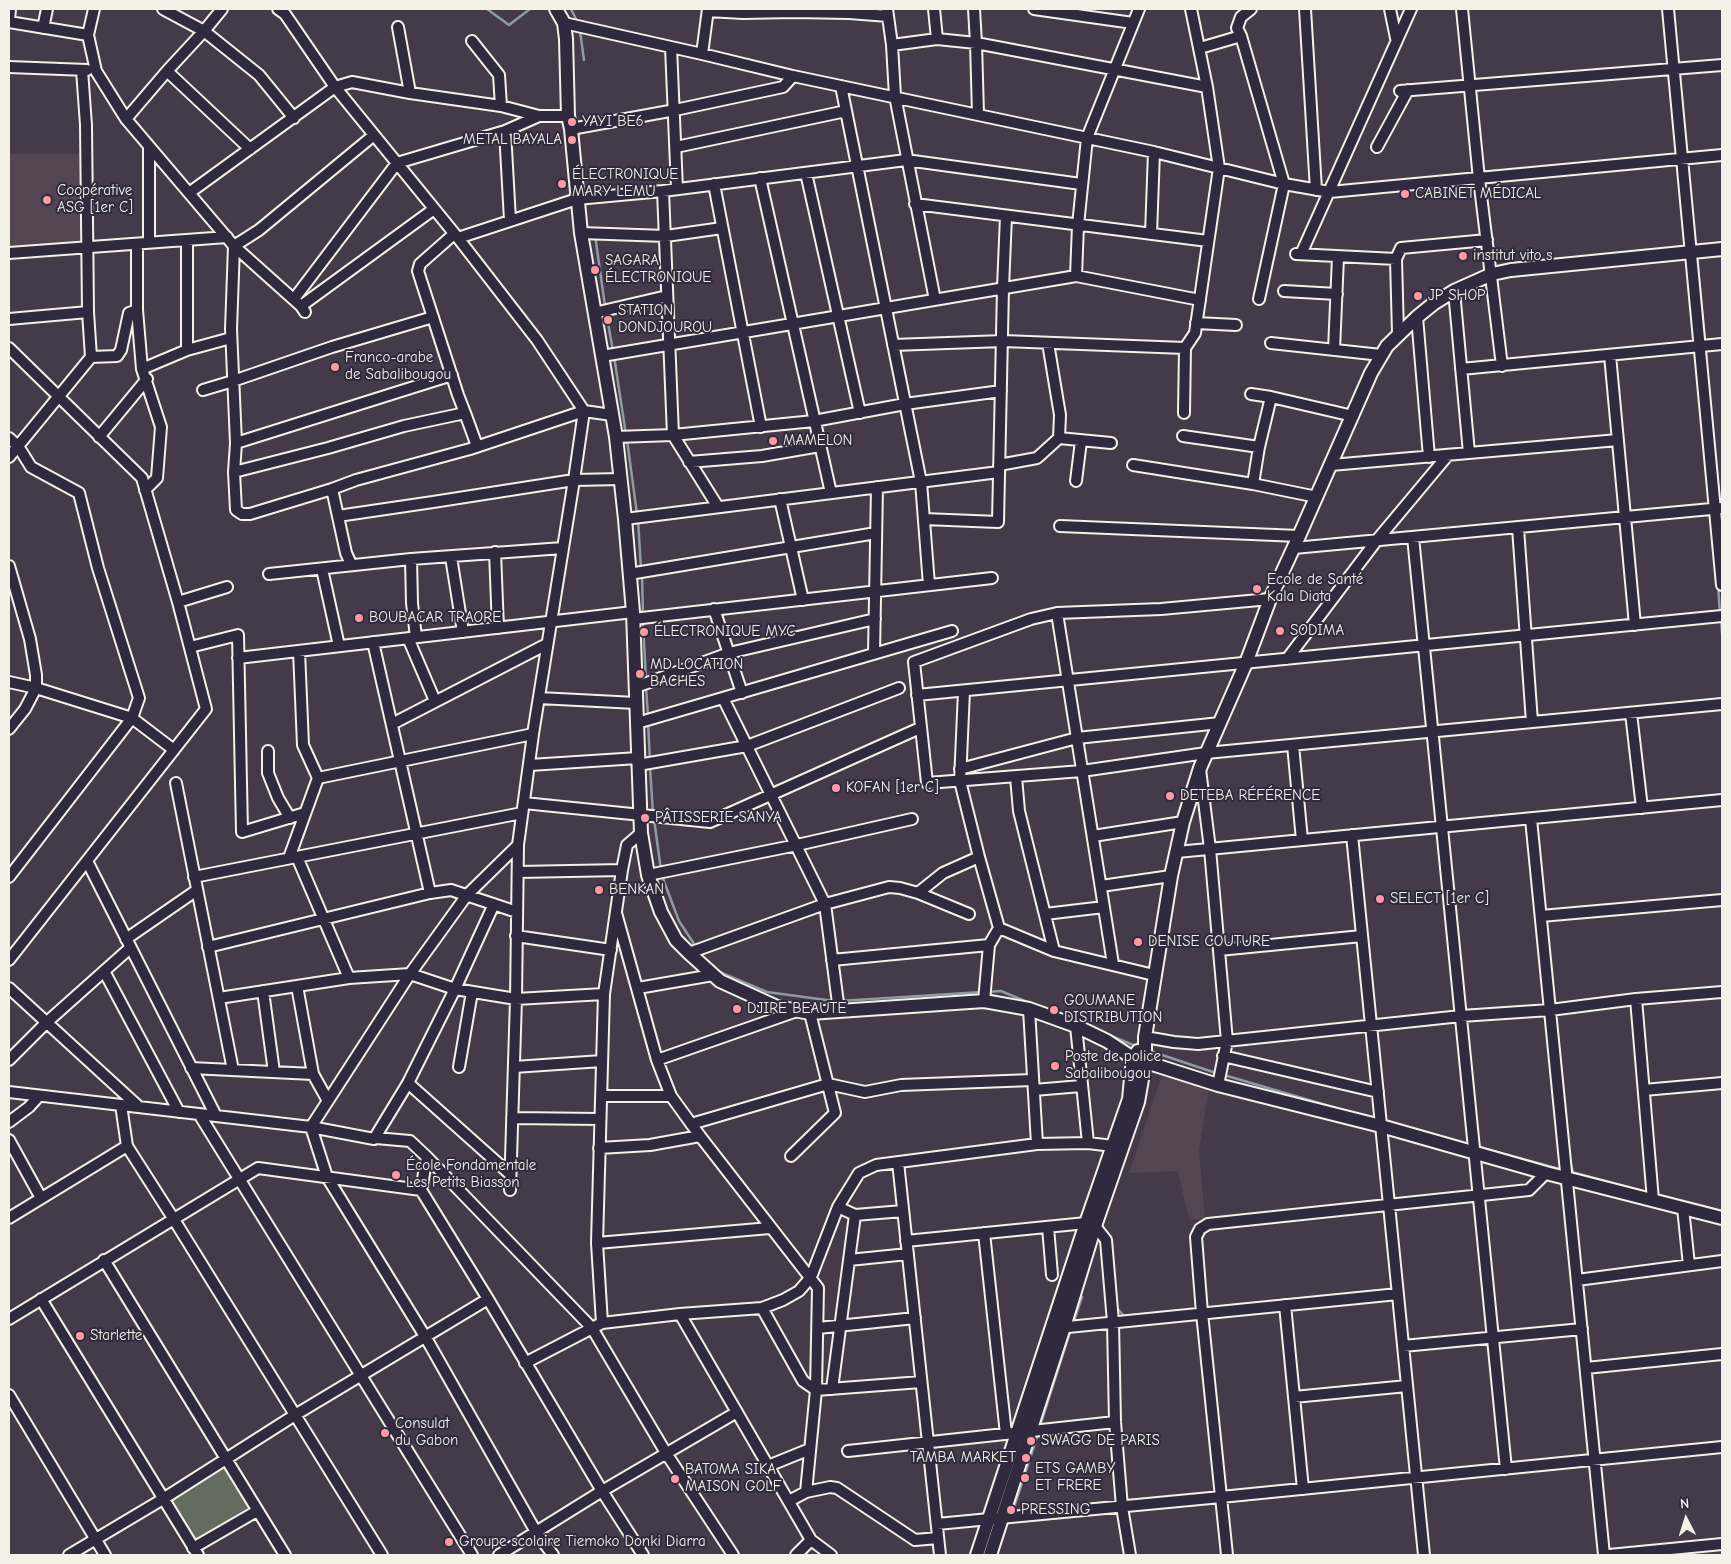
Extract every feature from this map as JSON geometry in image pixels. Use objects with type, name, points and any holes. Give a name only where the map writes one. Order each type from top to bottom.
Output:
[{"type":"main road","points":[[556,9],[564,23],[567,49],[568,116],[581,233],[616,437],[626,519],[633,615],[641,833],[648,875],[660,912],[676,940],[720,981],[777,1007],[804,1012],[984,1001],[1029,1009],[1076,1026],[1107,1041],[1139,1060],[1218,1085],[1381,1126],[1546,1173],[1722,1218]]},
{"type":"main road","points":[[990,1555],[995,1519],[1018,1433],[1058,1328],[1129,1099],[1145,1038],[1171,876],[1183,822],[1200,768],[1246,663],[1270,599],[1371,373],[1381,355],[1398,334],[1433,304],[1454,291],[1492,274],[1511,270],[1722,249]]},
{"type":"main road","points":[[1090,1225],[1138,1102],[1139,1060]]},
{"type":"main road","points":[[977,1555],[995,1519]]},
{"type":"street","points":[[10,9],[9,21],[88,35]]},
{"type":"street","points":[[43,28],[47,9]]},
{"type":"street","points":[[94,9],[88,35],[96,71],[126,119],[234,246],[300,306]]},
{"type":"street","points":[[162,9],[204,32],[259,75],[294,118]]},
{"type":"street","points":[[126,119],[167,71],[204,32],[222,9]]},
{"type":"street","points":[[278,9],[286,14],[335,87],[456,236],[537,340],[584,411],[550,622],[518,845],[516,999],[510,1190]]},
{"type":"street","points":[[934,9],[937,38]]},
{"type":"street","points":[[974,9],[978,114]]},
{"type":"street","points":[[1034,9],[1133,23]]},
{"type":"street","points":[[1076,276],[1078,225],[1086,138],[1139,9]]},
{"type":"street","points":[[1184,413],[1185,348],[1195,333],[1219,168],[1207,86],[1190,9]]},
{"type":"street","points":[[1250,9],[1241,17],[1237,28],[1241,36],[1284,184],[1259,299]]},
{"type":"street","points":[[1306,9],[1316,190]]},
{"type":"street","points":[[1390,9],[1396,38]]},
{"type":"street","points":[[1396,260],[1299,254],[1330,192],[1396,38],[1411,9]]},
{"type":"street","points":[[1462,9],[1479,179],[1502,366]]},
{"type":"street","points":[[1668,9],[1700,346],[1719,508],[1722,585]]},
{"type":"street","points":[[702,54],[708,10],[743,14],[887,12],[892,44],[895,96],[906,160],[935,300]]},
{"type":"street","points":[[564,23],[793,76],[895,96],[1154,152],[1284,184],[1330,192],[1682,158],[1722,156]]},
{"type":"street","points":[[398,27],[410,93]]},
{"type":"street","points":[[1200,48],[1241,36]]},
{"type":"street","points":[[892,44],[937,38],[976,43],[1207,86]]},
{"type":"street","points":[[472,41],[499,75],[500,106]]},
{"type":"street","points":[[671,47],[677,189]]},
{"type":"street","points":[[1377,147],[1404,90],[1722,65]]},
{"type":"street","points":[[9,67],[96,71]]},
{"type":"street","points":[[9,457],[91,356],[88,312],[86,125],[82,70]]},
{"type":"street","points":[[167,71],[250,149]]},
{"type":"street","points":[[571,130],[783,87],[793,76]]},
{"type":"street","points":[[189,193],[335,87],[352,82],[410,93],[500,106],[539,116],[568,116]]},
{"type":"street","points":[[841,86],[921,482],[929,585]]},
{"type":"street","points":[[676,147],[846,111]]},
{"type":"street","points":[[300,306],[396,163],[505,131],[539,116]]},
{"type":"street","points":[[505,131],[510,220]]},
{"type":"street","points":[[234,246],[259,230],[374,135]]},
{"type":"street","points":[[149,243],[150,147]]},
{"type":"street","points":[[1150,234],[1154,152]]},
{"type":"street","points":[[477,446],[458,395],[418,270],[420,264],[456,236],[577,199],[662,191],[906,160],[1081,184]]},
{"type":"street","points":[[806,172],[860,413]]},
{"type":"street","points":[[760,178],[831,493]]},
{"type":"street","points":[[714,184],[761,427]]},
{"type":"street","points":[[662,191],[666,236],[673,435],[718,507]]},
{"type":"street","points":[[915,204],[1208,242]]},
{"type":"street","points":[[300,306],[434,209]]},
{"type":"street","points":[[924,519],[998,522],[1006,216]]},
{"type":"street","points":[[581,233],[666,236],[722,228]]},
{"type":"street","points":[[9,254],[227,237]]},
{"type":"street","points":[[187,240],[187,350]]},
{"type":"street","points":[[1398,334],[1396,260],[1401,248],[1487,240]]},
{"type":"street","points":[[137,244],[137,310],[142,369],[161,427],[157,478],[145,490]]},
{"type":"street","points":[[234,246],[231,338],[236,443],[234,472],[236,510],[242,514],[250,514],[356,480],[477,446],[584,411],[612,415]]},
{"type":"street","points":[[1334,350],[1338,256]]},
{"type":"street","points":[[602,356],[1076,276],[1200,300]]},
{"type":"street","points":[[1284,291],[1337,294]]},
{"type":"street","points":[[1454,291],[1469,453]]},
{"type":"street","points":[[594,313],[667,296]]},
{"type":"street","points":[[91,356],[116,356],[121,350],[129,313],[137,310]]},
{"type":"street","points":[[9,318],[88,312]]},
{"type":"street","points":[[203,390],[332,347],[433,317]]},
{"type":"street","points":[[1417,317],[1429,457]]},
{"type":"street","points":[[1196,323],[1236,325]]},
{"type":"street","points":[[142,369],[187,350],[231,338]]},
{"type":"street","points":[[893,345],[1003,341],[1185,348]]},
{"type":"street","points":[[626,519],[921,482],[999,468],[1036,458],[1059,438],[1060,415],[1048,343]]},
{"type":"street","points":[[1271,343],[1381,355]]},
{"type":"street","points":[[1461,368],[1502,366],[1722,344]]},
{"type":"street","points":[[9,348],[142,478],[178,602],[206,709],[9,960]]},
{"type":"street","points":[[1610,355],[1635,625]]},
{"type":"street","points":[[236,443],[452,374]]},
{"type":"street","points":[[99,436],[146,379]]},
{"type":"street","points":[[616,437],[673,435],[814,421],[905,404],[1001,390]]},
{"type":"street","points":[[1251,394],[1353,416]]},
{"type":"street","points":[[1252,484],[1271,397]]},
{"type":"street","points":[[234,472],[404,426],[466,413]]},
{"type":"street","points":[[1183,436],[1259,448]]},
{"type":"street","points":[[9,438],[18,446],[31,467],[78,493],[98,568],[139,698],[132,718],[9,877]]},
{"type":"street","points":[[1059,438],[1111,444]]},
{"type":"street","points":[[1331,465],[1618,440]]},
{"type":"street","points":[[1076,481],[1081,441]]},
{"type":"street","points":[[689,462],[762,456],[820,446]]},
{"type":"street","points":[[1287,659],[1377,540],[1448,455]]},
{"type":"street","points":[[1133,465],[1252,484],[1317,497]]},
{"type":"street","points":[[338,516],[574,480],[621,479]]},
{"type":"street","points":[[874,654],[877,487]]},
{"type":"street","points":[[332,489],[351,564]]},
{"type":"street","points":[[780,499],[803,600]]},
{"type":"street","points":[[1060,526],[1297,542],[1377,540],[1719,508]]},
{"type":"street","points":[[1518,528],[1532,722]]},
{"type":"street","points":[[629,574],[876,533]]},
{"type":"street","points":[[1413,537],[1506,1468]]},
{"type":"street","points":[[269,574],[351,564],[563,548]]},
{"type":"street","points":[[495,552],[498,628]]},
{"type":"street","points":[[451,557],[463,632]]},
{"type":"street","points":[[411,559],[412,637],[435,701]]},
{"type":"street","points":[[9,566],[30,639],[36,676],[36,688],[24,709],[9,729]]},
{"type":"street","points":[[322,569],[339,646]]},
{"type":"street","points":[[238,658],[550,622],[714,609],[992,578]]},
{"type":"street","points":[[178,602],[227,588]]},
{"type":"street","points":[[1270,599],[1161,609],[1057,612],[1031,619],[914,662],[927,783],[1082,771],[1206,753],[1722,704]]},
{"type":"street","points":[[714,609],[742,692]]},
{"type":"street","points":[[1057,612],[1113,964]]},
{"type":"street","points":[[917,695],[1722,616]]},
{"type":"street","points":[[636,687],[729,654],[875,619]]},
{"type":"street","points":[[637,723],[952,631]]},
{"type":"street","points":[[190,647],[238,635],[242,832],[305,813]]},
{"type":"street","points":[[373,642],[430,893]]},
{"type":"street","points":[[392,724],[547,644]]},
{"type":"street","points":[[299,651],[303,744],[318,778],[305,813],[293,858],[324,919],[349,978]]},
{"type":"street","points":[[9,682],[36,688],[132,718],[174,750]]},
{"type":"street","points":[[530,765],[638,762],[747,746],[899,688]]},
{"type":"street","points":[[964,691],[960,781],[999,928],[989,945],[984,1001]]},
{"type":"street","points":[[539,698],[636,703]]},
{"type":"street","points":[[723,698],[825,904],[839,1010]]},
{"type":"street","points":[[1631,713],[1642,808]]},
{"type":"street","points":[[960,769],[1077,738],[1220,723]]},
{"type":"street","points":[[194,877],[417,834],[523,808],[640,815],[710,822],[920,728]]},
{"type":"street","points":[[318,778],[533,734]]},
{"type":"street","points":[[1293,745],[1302,840]]},
{"type":"street","points":[[268,751],[268,773],[278,798],[290,818]]},
{"type":"street","points":[[1200,768],[1210,849],[1226,1041],[1218,1085]]},
{"type":"street","points":[[1016,777],[1019,811],[1054,951]]},
{"type":"street","points":[[176,783],[233,1070]]},
{"type":"street","points":[[1177,852],[1722,800]]},
{"type":"street","points":[[648,875],[796,845],[912,818]]},
{"type":"street","points":[[1531,819],[1604,1555]]},
{"type":"street","points":[[1093,836],[1183,822]]},
{"type":"street","points":[[602,1323],[597,1243],[604,994],[627,845],[641,833]]},
{"type":"street","points":[[1352,835],[1424,1555]]},
{"type":"street","points":[[518,845],[467,895],[410,974],[311,1127],[326,1178],[426,1338],[536,1532],[553,1555]]},
{"type":"street","points":[[918,893],[943,872],[979,857]]},
{"type":"street","points":[[87,861],[216,1116]]},
{"type":"street","points":[[518,872],[622,870]]},
{"type":"street","points":[[1100,886],[1171,876]]},
{"type":"street","points":[[689,953],[825,904],[888,887],[918,893],[969,914]]},
{"type":"street","points":[[9,1060],[47,1022],[104,971],[128,943],[197,890]]},
{"type":"street","points":[[208,947],[430,893],[451,890],[517,912]]},
{"type":"street","points":[[1541,916],[1722,900]]},
{"type":"street","points":[[376,1138],[408,1083],[455,989],[494,904]]},
{"type":"street","points":[[1045,914],[1104,907]]},
{"type":"street","points":[[616,913],[657,1060],[671,1096],[770,1228],[818,1288],[816,1390],[806,1492]]},
{"type":"street","points":[[999,928],[1054,951],[1154,975]]},
{"type":"street","points":[[516,936],[611,950]]},
{"type":"street","points":[[1219,950],[1362,936]]},
{"type":"street","points":[[832,960],[989,945]]},
{"type":"street","points":[[104,971],[179,1112]]},
{"type":"street","points":[[219,998],[349,978],[410,974],[455,989],[516,999],[604,994]]},
{"type":"street","points":[[638,988],[713,975]]},
{"type":"street","points":[[297,986],[313,1074],[328,1101]]},
{"type":"street","points":[[9,988],[139,1108]]},
{"type":"street","points":[[263,991],[274,1072]]},
{"type":"street","points":[[459,1067],[472,992]]},
{"type":"street","points":[[1145,1038],[1198,1044],[1461,1016],[1550,1010],[1636,999],[1722,992]]},
{"type":"street","points":[[1636,999],[1653,1200]]},
{"type":"street","points":[[1029,1009],[1037,1144]]},
{"type":"street","points":[[657,1060],[804,1012],[828,1084],[835,1113],[790,1156]]},
{"type":"street","points":[[1076,1026],[1088,1143]]},
{"type":"street","points":[[1223,1056],[1378,1092]]},
{"type":"street","points":[[514,1067],[602,1061]]},
{"type":"street","points":[[191,1068],[313,1074]]},
{"type":"street","points":[[691,1124],[828,1084],[865,1092],[901,1086],[1032,1080]]},
{"type":"street","points":[[408,1083],[510,1174]]},
{"type":"street","points":[[1644,1090],[1722,1083]]},
{"type":"street","points":[[1034,1090],[1081,1086]]},
{"type":"street","points":[[9,1092],[311,1127],[374,1139],[410,1141],[592,1328],[666,1453],[733,1555]]},
{"type":"street","points":[[9,1122],[40,1096]]},
{"type":"street","points":[[601,1096],[671,1096]]},
{"type":"street","points":[[121,1105],[127,1146],[382,1555]]},
{"type":"street","points":[[199,1114],[472,1555]]},
{"type":"street","points":[[512,1118],[600,1119]]},
{"type":"street","points":[[600,1148],[650,1145],[700,1136]]},
{"type":"street","points":[[9,1140],[41,1198]]},
{"type":"street","points":[[525,1363],[602,1323],[680,1314],[762,1308],[783,1300],[799,1291],[810,1277],[838,1207],[859,1173],[876,1166],[1037,1144],[1088,1143],[1113,1146]]},
{"type":"street","points":[[9,1218],[127,1146]]},
{"type":"street","points":[[427,1157],[421,1190],[602,1492],[643,1555]]},
{"type":"street","points":[[898,1162],[940,1555]]},
{"type":"street","points":[[9,1319],[258,1168],[421,1190]]},
{"type":"street","points":[[1227,1555],[1202,1313],[1196,1237],[1200,1229],[1208,1224],[1530,1190],[1546,1173]]},
{"type":"street","points":[[838,1207],[855,1215],[903,1211]]},
{"type":"street","points":[[1683,1208],[1689,1265]]},
{"type":"street","points":[[832,1389],[855,1215]]},
{"type":"street","points":[[906,1241],[1048,1227],[1090,1225],[1106,1240],[1113,1322],[1115,1422],[1122,1507],[1130,1555]]},
{"type":"street","points":[[1048,1227],[1052,1275]]},
{"type":"street","points":[[597,1243],[770,1228]]},
{"type":"street","points":[[984,1234],[1018,1433]]},
{"type":"street","points":[[849,1260],[908,1254]]},
{"type":"street","points":[[104,1260],[285,1555]]},
{"type":"street","points":[[1577,1280],[1722,1261]]},
{"type":"street","points":[[1058,1328],[1398,1294]]},
{"type":"street","points":[[41,1299],[195,1552],[258,1511]]},
{"type":"street","points":[[69,1555],[163,1499],[295,1415],[488,1299]]},
{"type":"street","points":[[1285,1305],[1303,1489]]},
{"type":"street","points":[[762,1308],[803,1381],[816,1390],[921,1382]]},
{"type":"street","points":[[680,1314],[811,1540],[831,1555]]},
{"type":"street","points":[[818,1328],[915,1318]]},
{"type":"street","points":[[1403,1346],[1582,1329]]},
{"type":"street","points":[[1586,1368],[1722,1354]]},
{"type":"street","points":[[1294,1397],[1407,1386]]},
{"type":"street","points":[[9,1395],[105,1555]]},
{"type":"street","points":[[499,1555],[737,1412]]},
{"type":"street","points":[[848,1451],[1115,1422]]},
{"type":"street","points":[[937,1524],[1221,1498],[1722,1447]]},
{"type":"street","points":[[768,1466],[810,1449]]},
{"type":"street","points":[[789,1501],[806,1492],[830,1487],[837,1488],[915,1540],[938,1538]]},
{"type":"street","points":[[796,1555],[811,1540]]},
{"type":"street","points":[[1609,1555],[1722,1544]]},
{"type":"shaded area","name":"Coopérative ASG [1er C]","points":[[9,154],[85,154],[86,245],[9,250]]},
{"type":"shaded area","points":[[1162,1075],[1209,1088],[1199,1150],[1205,1219],[1189,1220],[1178,1171],[1129,1173]]},
{"type":"green space","points":[[225,1468],[249,1507],[196,1540],[172,1501]]},
{"type":"waterway","points":[[487,9],[509,25],[530,9]]},
{"type":"waterway","points":[[571,9],[578,23]]},
{"type":"waterway","points":[[580,31],[584,60]]},
{"type":"waterway","points":[[1677,162],[1685,248]]},
{"type":"waterway","points":[[595,235],[605,306]]},
{"type":"waterway","points":[[1686,256],[1694,343]]},
{"type":"waterway","points":[[1698,257],[1705,342]]},
{"type":"waterway","points":[[606,312],[613,351]]},
{"type":"waterway","points":[[1705,348],[1720,506]]},
{"type":"waterway","points":[[614,356],[626,435]]},
{"type":"waterway","points":[[627,440],[637,514]]},
{"type":"waterway","points":[[1721,512],[1722,528]]},
{"type":"waterway","points":[[638,519],[641,569]]},
{"type":"waterway","points":[[642,574],[643,616]]},
{"type":"waterway","points":[[1718,585],[1720,614]]},
{"type":"waterway","points":[[1721,619],[1722,633]]},
{"type":"waterway","points":[[643,622],[646,681]]},
{"type":"waterway","points":[[646,687],[648,716]]},
{"type":"waterway","points":[[648,722],[650,761]]},
{"type":"waterway","points":[[650,767],[653,814]]},
{"type":"waterway","points":[[654,819],[661,870]]},
{"type":"waterway","points":[[662,876],[679,921],[696,947]]},
{"type":"waterway","points":[[717,971],[767,992],[834,1001]]},
{"type":"waterway","points":[[987,992],[1001,991],[1032,1004]]},
{"type":"waterway","points":[[840,1001],[982,992]]},
{"type":"waterway","points":[[1104,1033],[1138,1047]]},
{"type":"waterway","points":[[1558,1038],[1566,1117]]},
{"type":"waterway","points":[[1150,1051],[1216,1073]]},
{"type":"waterway","points":[[1224,1075],[1336,1108]]},
{"type":"waterway","points":[[1479,1147],[1563,1170]]},
{"type":"waterway","points":[[1569,1158],[1573,1172]]},
{"type":"waterway","points":[[1568,1171],[1650,1193]]},
{"type":"waterway","points":[[1655,1194],[1722,1211]]},
{"type":"waterway","points":[[1073,1324],[1082,1297]]},
{"type":"waterway","points":[[1116,1307],[1124,1316],[1129,1316]]},
{"type":"waterway","points":[[1040,1426],[1071,1329]]},
{"type":"waterway","points":[[1014,1507],[1038,1434]]},
{"type":"place","name":"YAYI BE6","points":[[572,122]]},
{"type":"place","name":"METAL BAYALA","points":[[572,140]]},
{"type":"place","name":"ÉLECTRONIQUE MARY LEMU","points":[[562,184]]},
{"type":"place","name":"CABINET MÉDICAL","points":[[1405,194]]},
{"type":"place","name":"Coopérative ASG [1er C]","points":[[47,200]]},
{"type":"place","name":"institut vito s","points":[[1463,256]]},
{"type":"place","name":"SAGARA ÉLECTRONIQUE","points":[[595,270]]},
{"type":"place","name":"JP SHOP","points":[[1418,296]]},
{"type":"place","name":"STATION DONDJOUROU","points":[[608,320]]},
{"type":"place","name":"Franco-arabe de Sabalibougou","points":[[335,367]]},
{"type":"place","name":"MAMELON","points":[[773,441]]},
{"type":"place","name":"Ecole de Santé Kala Diata","points":[[1257,589]]},
{"type":"place","name":"BOUBACAR TRAORE","points":[[359,618]]},
{"type":"place","name":"SODIMA","points":[[1280,631]]},
{"type":"place","name":"ÉLECTRONIQUE MYC","points":[[644,632]]},
{"type":"place","name":"MD LOCATION BACHES","points":[[640,674]]},
{"type":"place","name":"KOFAN [1er C]","points":[[836,788]]},
{"type":"place","name":"DETEBA RÉFÉRENCE","points":[[1170,796]]},
{"type":"place","name":"PÂTISSERIE SANYA","points":[[645,818]]},
{"type":"place","name":"BENKAN","points":[[599,890]]},
{"type":"place","name":"SELECT [1er C]","points":[[1380,899]]},
{"type":"place","name":"DENISE COUTURE","points":[[1138,942]]},
{"type":"place","name":"DJIRE BEAUTE","points":[[737,1009]]},
{"type":"place","name":"GOUMANE DISTRIBUTION","points":[[1054,1010]]},
{"type":"place","name":"Poste de police Sabalibougou","points":[[1055,1066]]},
{"type":"place","name":"École Fondamentale Les Petits Biasson","points":[[396,1175]]},
{"type":"place","name":"Starlette","points":[[80,1336]]},
{"type":"place","name":"Consulat du Gabon","points":[[385,1433]]},
{"type":"place","name":"SWAGG DE PARIS","points":[[1031,1441]]},
{"type":"place","name":"TAMBA MARKET","points":[[1026,1458]]},
{"type":"place","name":"ETS GAMBY ET FRERE","points":[[1025,1478]]},
{"type":"place","name":"BATOMA SIKA MAISON GOLF","points":[[675,1479]]},
{"type":"place","name":"PRESSING","points":[[1011,1510]]},
{"type":"place","name":"Groupe scolaire Tiemoko Donki Diarra","points":[[449,1542]]}]
